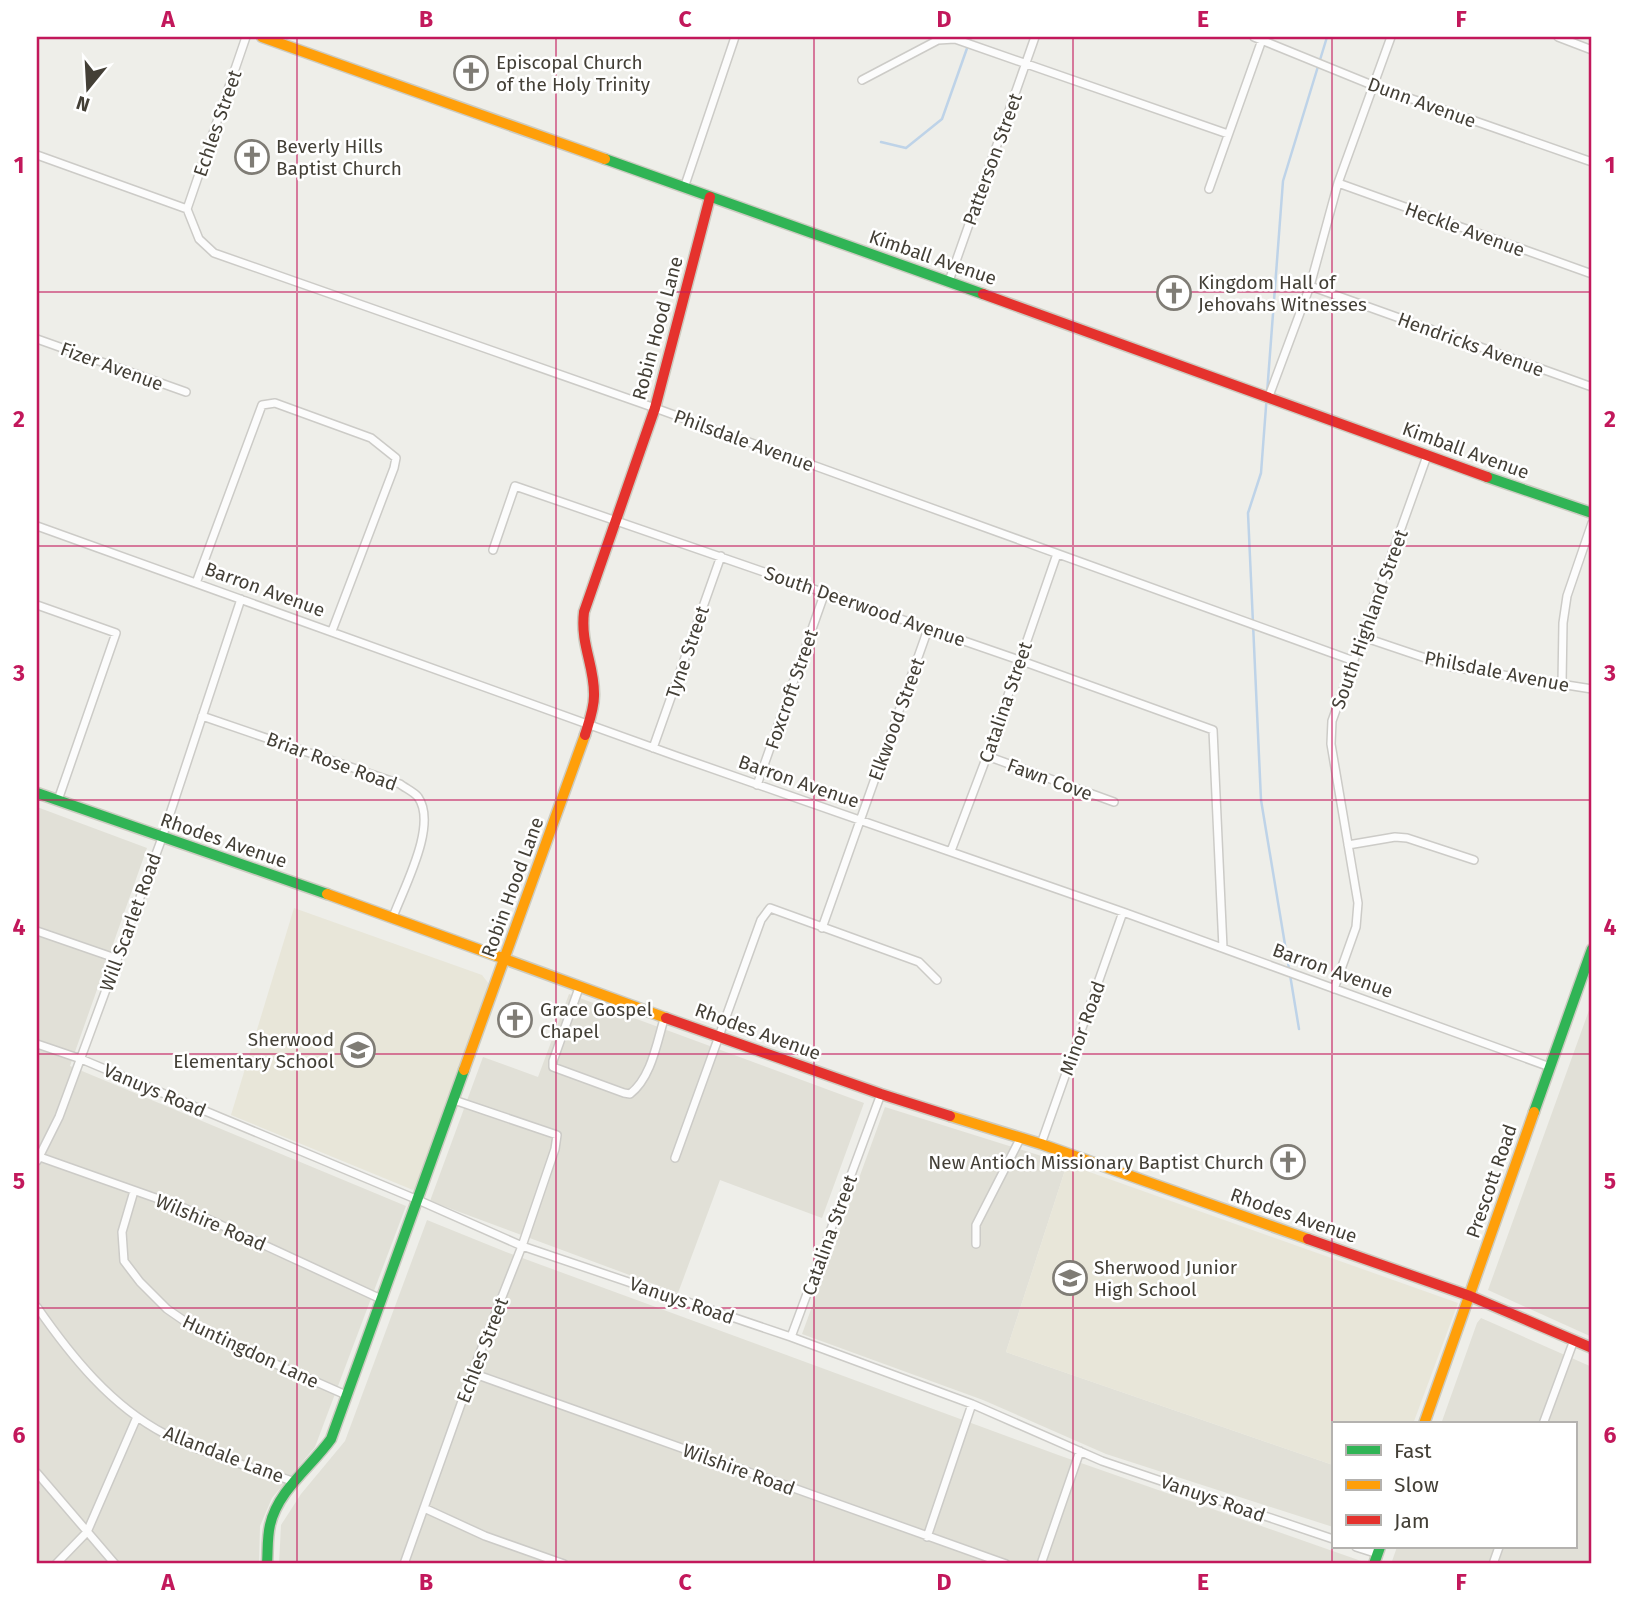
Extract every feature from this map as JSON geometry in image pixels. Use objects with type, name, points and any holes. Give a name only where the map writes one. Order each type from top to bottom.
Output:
[{"type":"main road","name":"Kimball Avenue","points":[[262,37],[1592,513]]},
{"type":"main road","name":"Robin Hood Lane","points":[[267,1564],[270,1520],[280,1500],[321,1455],[331,1439],[588,725],[595,688],[580,632],[584,612],[655,408],[710,197]]},
{"type":"main road","name":"Rhodes Avenue","points":[[37,793],[393,917],[579,988],[720,1035],[881,1094],[1041,1144],[1470,1296]]},
{"type":"main road","name":"Prescott Road","points":[[1425,1422],[1592,949]]},
{"type":"main road","points":[[1470,1296],[1592,1348]]},
{"type":"street","name":"Echles Street","points":[[187,209],[246,37]]},
{"type":"street","points":[[684,188],[735,37]]},
{"type":"street","name":"Patterson Street","points":[[949,281],[1035,37]]},
{"type":"street","name":"Dunn Avenue","points":[[1254,37],[1372,85],[1592,162]]},
{"type":"street","points":[[1269,396],[1310,286],[1338,183],[1391,37]]},
{"type":"street","points":[[1558,37],[1592,50]]},
{"type":"street","points":[[862,80],[937,40],[955,39],[1228,134]]},
{"type":"street","points":[[1209,189],[1262,39]]},
{"type":"street","points":[[37,155],[187,209]]},
{"type":"street","name":"Heckle Avenue","points":[[1338,183],[1592,274]]},
{"type":"street","name":"Philsdale Avenue","points":[[187,209],[199,239],[214,253],[655,408],[1354,661]]},
{"type":"street","name":"Hendricks Avenue","points":[[1310,286],[1592,387]]},
{"type":"street","name":"Fizer Avenue","points":[[37,339],[186,392]]},
{"type":"street","points":[[196,583],[262,405],[275,404],[371,438],[396,458],[332,631]]},
{"type":"street","name":"South Highland Street","points":[[1334,989],[1356,927],[1358,903],[1331,744],[1332,721],[1427,456]]},
{"type":"street","name":"South Deerwood Avenue","points":[[493,550],[515,486],[825,592],[1213,730],[1223,948]]},
{"type":"street","points":[[1562,683],[1563,623],[1567,596],[1592,523]]},
{"type":"street","name":"Barron Avenue","points":[[37,526],[757,785],[951,850],[1550,1067]]},
{"type":"street","name":"Catalina Street","points":[[951,850],[987,756],[1057,554]]},
{"type":"street","name":"Tyne Street","points":[[653,748],[721,556]]},
{"type":"street","name":"Foxcroft Street","points":[[757,785],[825,592]]},
{"type":"street","name":"Will Scarlet Road","points":[[38,1158],[59,1117],[115,958],[162,838],[241,599]]},
{"type":"street","points":[[37,605],[117,633],[58,800]]},
{"type":"street","name":"Elkwood Street","points":[[822,928],[928,629]]},
{"type":"street","name":"Philsdale Avenue","points":[[1363,638],[1452,667],[1592,689]]},
{"type":"street","name":"Briar Rose Road","points":[[202,716],[400,784],[417,795],[426,815],[422,839],[393,917]]},
{"type":"street","name":"Fawn Cove","points":[[987,756],[1114,802]]},
{"type":"street","points":[[1348,845],[1395,837],[1407,838],[1474,860]]},
{"type":"street","points":[[675,1158],[761,920],[770,908],[919,962],[937,980]]},
{"type":"street","name":"Minor Road","points":[[1041,1144],[1123,912]]},
{"type":"street","points":[[37,931],[115,958]]},
{"type":"street","points":[[579,988],[553,1067],[624,1093],[630,1094],[634,1090],[650,1065],[665,1016]]},
{"type":"street","name":"Vanuys Road","points":[[37,1044],[81,1059],[522,1246],[791,1337],[972,1404],[1080,1451],[1332,1539]]},
{"type":"street","name":"Catalina Street","points":[[791,1337],[881,1094]]},
{"type":"street","name":"Echles Street","points":[[404,1564],[472,1373],[522,1246],[557,1135],[454,1100]]},
{"type":"street","points":[[976,1244],[976,1225],[1020,1139]]},
{"type":"street","name":"Wilshire Road","points":[[38,1158],[184,1208],[381,1299]]},
{"type":"street","name":"Huntingdon Lane","points":[[134,1191],[122,1232],[124,1261],[167,1309],[196,1329],[346,1395]]},
{"type":"street","name":"Allandale Lane","points":[[37,1307],[61,1343],[98,1383],[137,1417],[164,1434],[194,1447],[295,1482]]},
{"type":"street","points":[[1544,1422],[1574,1340]]},
{"type":"street","name":"Wilshire Road","points":[[472,1373],[1006,1564]]},
{"type":"street","points":[[927,1537],[972,1404]]},
{"type":"street","points":[[56,1564],[88,1532],[137,1417]]},
{"type":"street","points":[[1041,1564],[1080,1451]]},
{"type":"street","points":[[37,1474],[115,1564]]},
{"type":"street","points":[[424,1508],[485,1536],[564,1564]]},
{"type":"street","points":[[1359,1548],[1377,1555]]},
{"type":"shaded area","points":[[37,807],[147,848],[70,1066],[406,1206],[315,1447],[272,1498],[260,1526],[259,1564],[37,1564]]},
{"type":"shaded area","name":"Sherwood Elementary School","points":[[294,908],[482,975],[489,984],[417,1187],[413,1190],[231,1115]]},
{"type":"shaded area","points":[[569,994],[864,1103],[822,1218],[720,1180],[678,1293],[430,1201],[483,1057],[538,1077]]},
{"type":"shaded area","points":[[1592,1002],[1592,1337],[1488,1290]]},
{"type":"shaded area","points":[[885,1107],[1067,1164],[1006,1352],[1332,1465],[1332,1527],[1106,1454],[983,1400],[802,1334]]},
{"type":"shaded area","points":[[1067,1164],[1458,1303],[1414,1422],[1332,1422],[1332,1465],[1006,1352]]},
{"type":"shaded area","points":[[427,1220],[506,1252],[1061,1456],[1364,1562],[279,1564],[281,1525],[301,1494],[345,1441]]},
{"type":"shaded area","points":[[1481,1318],[1592,1367],[1592,1564],[1391,1564],[1397,1548],[1576,1548],[1576,1422],[1442,1422]]},
{"type":"waterway","points":[[881,142],[906,148],[942,119],[971,37]]},
{"type":"waterway","points":[[1299,1029],[1261,800],[1248,513],[1261,473],[1283,181],[1327,37]]},
{"type":"traffic: fast","points":[[605,159],[983,294]]},
{"type":"traffic: fast","points":[[1487,477],[1592,513]]},
{"type":"traffic: fast","points":[[37,793],[327,894]]},
{"type":"traffic: fast","points":[[1534,1112],[1592,949]]},
{"type":"traffic: fast","points":[[267,1564],[269,1530],[274,1512],[288,1490],[331,1439],[464,1070]]},
{"type":"traffic: fast","points":[[1374,1564],[1380,1548]]},
{"type":"traffic: slow","points":[[262,37],[605,159]]},
{"type":"traffic: slow","points":[[464,1070],[585,735]]},
{"type":"traffic: slow","points":[[327,894],[666,1018]]},
{"type":"traffic: slow","points":[[1425,1422],[1534,1112]]},
{"type":"traffic: slow","points":[[950,1116],[1041,1144],[1308,1239]]},
{"type":"traffic: jam","points":[[585,735],[592,711],[594,685],[584,635],[584,612],[655,408],[710,197]]},
{"type":"traffic: jam","points":[[983,294],[1487,477]]},
{"type":"traffic: jam","points":[[666,1018],[950,1116]]},
{"type":"traffic: jam","points":[[1308,1239],[1470,1296],[1592,1348]]},
{"type":"place","name":"Episcopal Church of the Holy Trinity","points":[[471,73]]},
{"type":"place","name":"Beverly Hills Baptist Church","points":[[252,157]]},
{"type":"place","name":"Kingdom Hall of Jehovahs Witnesses","points":[[1174,293]]},
{"type":"place","name":"Grace Gospel Chapel","points":[[515,1020]]},
{"type":"place","name":"Sherwood Elementary School","points":[[358,1050]]},
{"type":"place","name":"New Antioch Missionary Baptist Church","points":[[1288,1162]]},
{"type":"place","name":"Sherwood Junior High School","points":[[1070,1278]]}]
